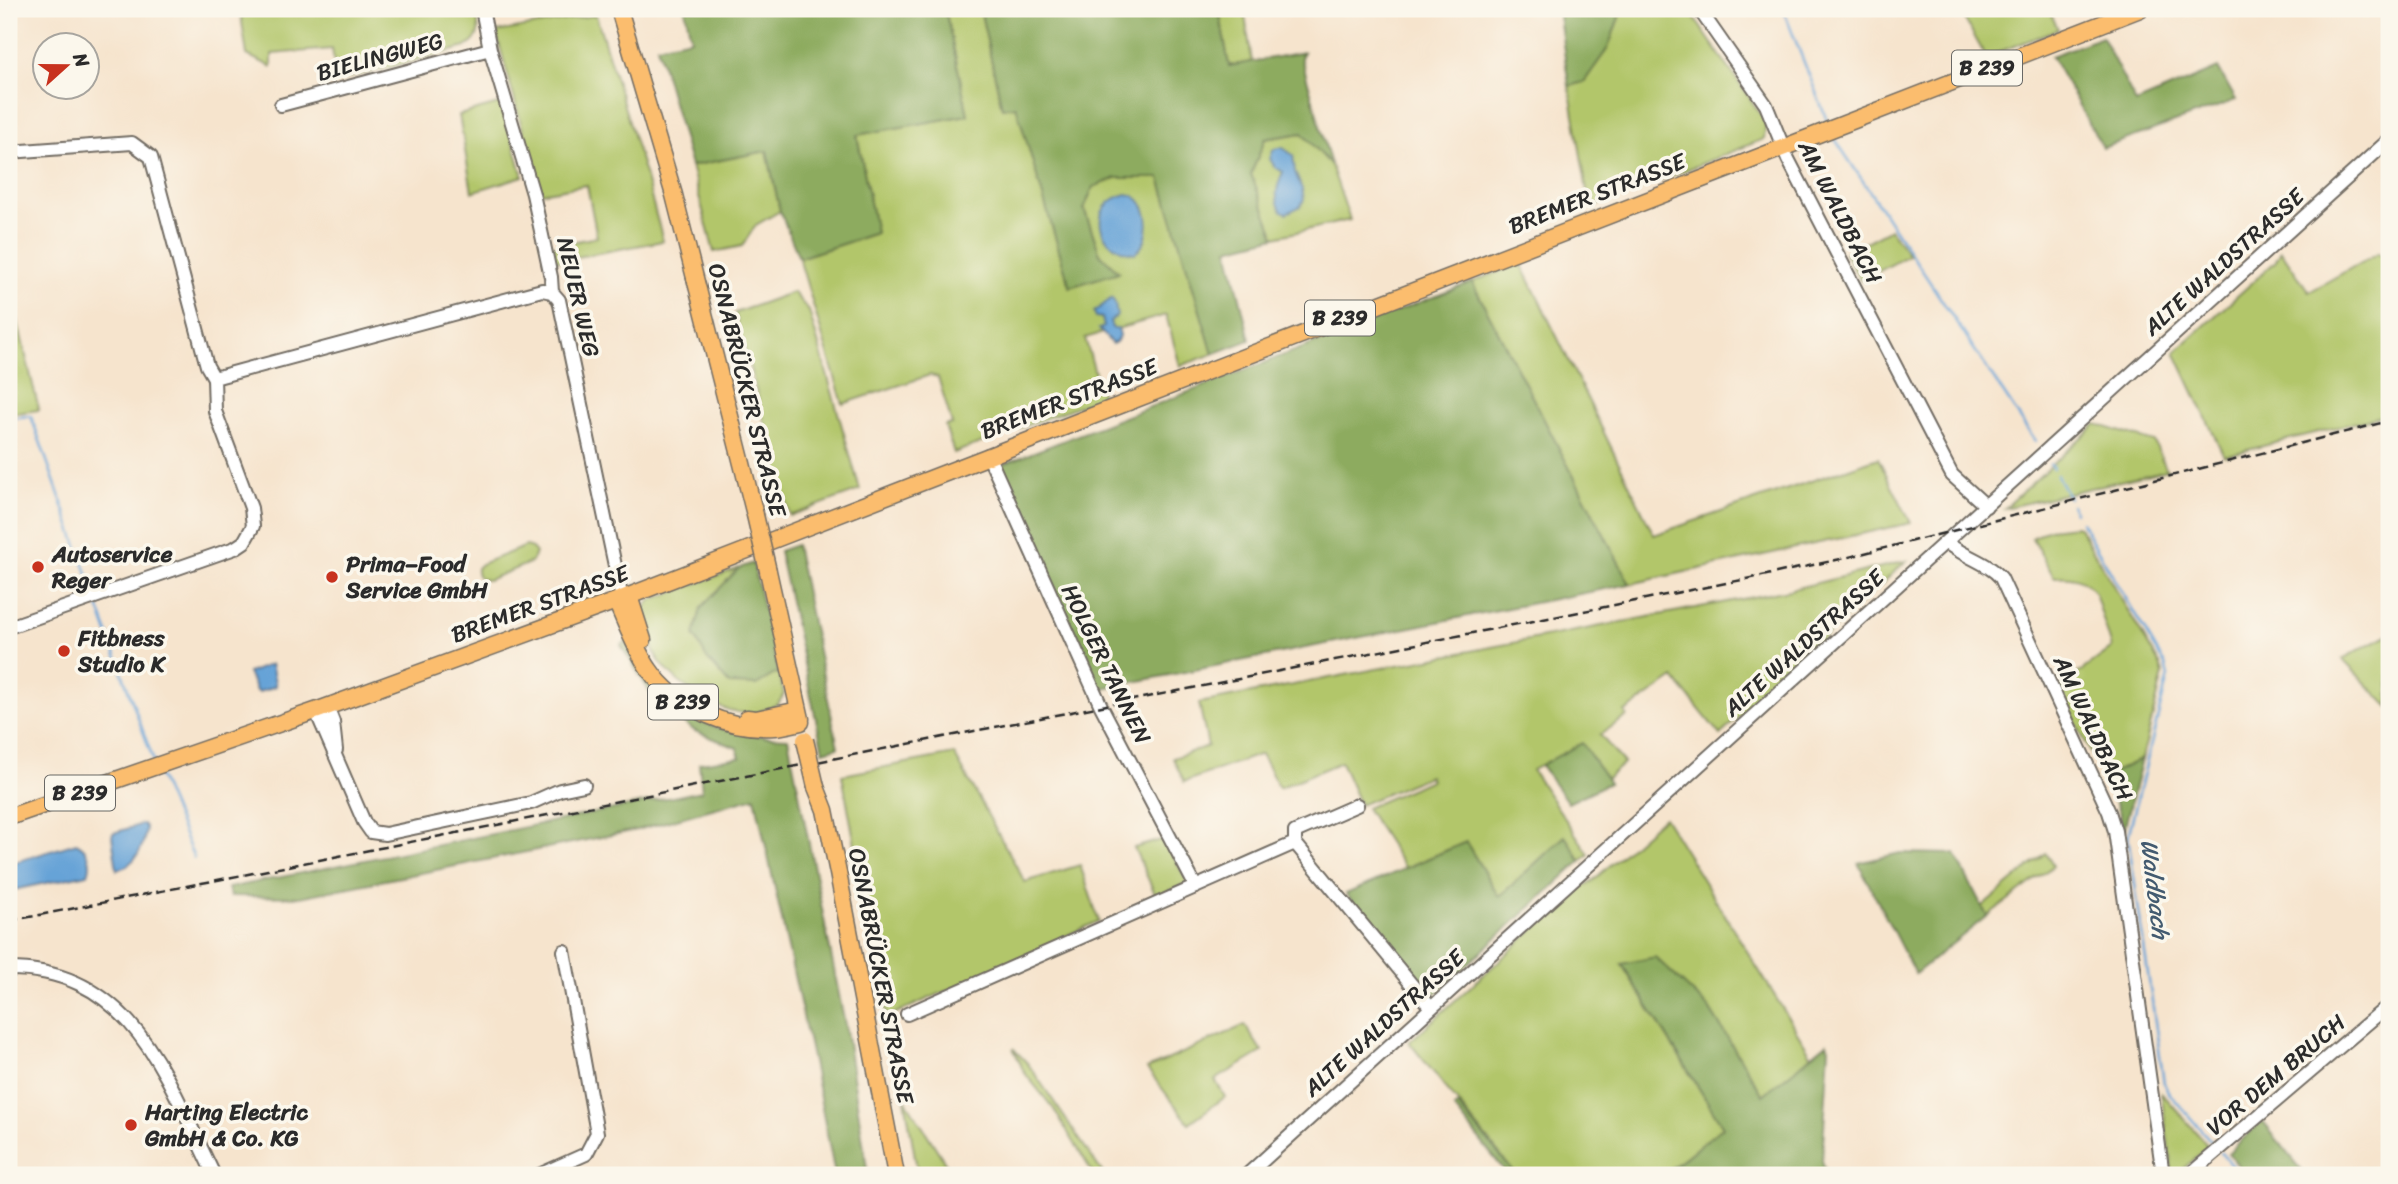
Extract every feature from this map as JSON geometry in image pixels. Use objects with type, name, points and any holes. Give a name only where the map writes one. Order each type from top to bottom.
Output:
[{"type":"main road","name":"OSNABRÜCKER STRASSE","points":[[619,9],[674,195],[755,515],[816,787],[825,810],[896,1175]]},
{"type":"main road","name":"BREMER STRASSE","points":[[9,817],[322,709],[622,598],[2140,9]]},
{"type":"main road","name":"B 239","points":[[622,598],[654,667],[673,687],[693,701],[728,716],[756,719],[800,716]]},
{"type":"main road","name":"OSNABRÜCKER STRASSE","points":[[816,787],[815,812],[853,994],[886,1175]]},
{"type":"street","name":"NEUER WEG","points":[[482,9],[490,49],[533,194],[552,292],[559,300],[622,598]]},
{"type":"street","name":"AM WALDBACH","points":[[1699,9],[1766,105],[1783,147],[1952,475],[1986,506]]},
{"type":"street","name":"BIELINGWEG","points":[[281,105],[490,49]]},
{"type":"street","name":"ALTE WALDSTRASSE","points":[[1247,1175],[2389,140]]},
{"type":"street","points":[[9,152],[132,143],[150,157],[207,366],[214,378],[215,411],[251,508],[253,526],[244,542],[235,548],[9,627]]},
{"type":"street","points":[[214,378],[542,290],[552,292]]},
{"type":"street","name":"HOLGER TANNEN","points":[[988,455],[1101,706],[1196,887]]},
{"type":"street","name":"AM WALDBACH","points":[[1946,542],[1957,552],[1996,572],[2001,578],[2109,812],[2115,831],[2163,1175]]},
{"type":"street","points":[[322,709],[334,722],[337,754],[364,822],[371,832],[385,835],[531,803],[560,790],[584,785]]},
{"type":"street","points":[[1357,805],[1295,832],[1295,843],[1431,1008]]},
{"type":"street","points":[[907,1014],[1295,843]]},
{"type":"street","points":[[538,1175],[586,1154],[597,1133],[564,951]]},
{"type":"street","points":[[9,969],[48,972],[75,982],[101,996],[130,1021],[154,1052],[214,1175]]},
{"type":"street","name":"VOR DEM BRUCH","points":[[2189,1175],[2389,1006]]},
{"type":"green space","points":[[240,9],[475,9],[478,31],[475,39],[466,47],[337,81],[332,49],[272,54],[272,67],[247,55]]},
{"type":"green space","points":[[685,9],[945,9],[968,115],[857,135],[876,233],[799,258],[780,211],[767,151],[691,166],[657,46],[691,39]]},
{"type":"green space","points":[[945,9],[980,9],[1002,108],[1016,105],[1070,287],[1118,272],[1100,254],[1084,208],[1093,187],[1116,178],[1160,178],[1213,354],[1180,366],[1166,315],[1085,338],[1102,397],[954,453],[945,426],[952,424],[938,377],[930,375],[843,404],[799,258],[876,233],[857,135],[968,115]]},
{"type":"green space","points":[[980,9],[1219,9],[1229,66],[1304,52],[1301,57],[1331,165],[1302,133],[1265,139],[1251,174],[1275,237],[1228,249],[1250,340],[1213,354],[1160,178],[1116,178],[1093,187],[1084,209],[1100,254],[1119,272],[1070,287],[1016,106],[1002,108]]},
{"type":"green space","points":[[1219,9],[1244,9],[1252,62],[1229,66]]},
{"type":"green space","points":[[1558,9],[1622,9],[1608,48],[1584,82],[1569,86]]},
{"type":"green space","points":[[1622,9],[1688,9],[1766,122],[1764,139],[1590,208],[1569,86],[1584,82],[1608,48]]},
{"type":"green space","points":[[1959,9],[2049,9],[2058,29],[1986,57]]},
{"type":"green space","points":[[596,15],[663,241],[555,261],[552,246],[597,237],[587,185],[540,193],[496,32]]},
{"type":"green space","points":[[2102,37],[2136,103],[2218,68],[2236,100],[2103,148],[2051,56]]},
{"type":"green space","points":[[502,103],[523,176],[472,192],[459,115]]},
{"type":"green space","points":[[1302,133],[1331,165],[1350,220],[1275,237],[1251,174],[1265,139]]},
{"type":"green space","points":[[767,151],[780,211],[756,225],[742,246],[714,252],[691,166]]},
{"type":"green space","points":[[1890,229],[1909,255],[1861,281],[1845,253]]},
{"type":"green space","points":[[2281,251],[2309,292],[2378,253],[2389,260],[2389,414],[2224,456],[2175,352],[2275,262]]},
{"type":"green space","points":[[1521,263],[1654,535],[1878,458],[1911,523],[1630,584],[1472,282]]},
{"type":"green space","points":[[1472,282],[1630,584],[1098,689],[998,466]]},
{"type":"green space","points":[[9,286],[39,410],[9,414]]},
{"type":"green space","points":[[793,292],[809,311],[860,490],[790,516],[735,313]]},
{"type":"green space","points":[[2096,424],[2154,442],[2167,470],[2005,508]]},
{"type":"green space","points":[[2079,527],[2163,674],[2142,759],[2103,777],[2058,688],[2112,648],[2095,593],[2087,584],[2077,579],[2054,577],[2032,538],[2049,529]]},
{"type":"green space","points":[[796,545],[838,747],[823,751],[779,551]]},
{"type":"green space","points":[[526,546],[536,553],[532,562],[488,580],[478,575],[477,568],[481,564]]},
{"type":"green space","points":[[1906,561],[1720,735],[1674,678],[1625,712],[1627,716],[1600,735],[1624,763],[1606,779],[1582,744],[1532,770],[1589,854],[1581,861],[1565,836],[1499,897],[1466,842],[1405,868],[1366,808],[1431,780],[1429,776],[1360,805],[1341,762],[1279,788],[1261,754],[1184,782],[1173,758],[1208,746],[1199,703],[1789,590]]},
{"type":"green space","points":[[753,563],[778,672],[756,685],[729,684],[707,659],[694,635],[701,608],[739,568]]},
{"type":"green space","points":[[739,568],[701,608],[756,685],[778,672],[784,694],[778,704],[758,712],[745,713],[718,706],[691,691],[668,672],[654,650],[643,610],[651,600]]},
{"type":"green space","points":[[2389,634],[2389,707],[2342,659]]},
{"type":"green space","points":[[626,642],[654,688],[683,712],[733,732],[788,738],[846,1030],[868,1175],[835,1175],[755,797],[637,830],[300,897],[230,896],[228,888],[702,791],[699,763],[740,757],[737,748],[695,731],[655,701],[621,645]]},
{"type":"green space","points":[[1582,743],[1609,783],[1568,803],[1541,765]]},
{"type":"green space","points":[[954,754],[1025,882],[1080,865],[1099,921],[887,1017],[842,775]]},
{"type":"green space","points":[[2142,759],[2123,834],[2120,814],[2103,777]]},
{"type":"green space","points":[[1664,817],[1812,1056],[1763,1095],[1709,1008],[1622,965],[1723,1127],[1663,1175],[1516,1175],[1409,1042],[1582,886],[1588,885]]},
{"type":"green space","points":[[1565,836],[1581,861],[1434,995],[1426,994],[1346,894],[1466,842],[1499,897]]},
{"type":"green space","points":[[1164,839],[1188,883],[1156,896],[1134,848]]},
{"type":"green space","points":[[1900,853],[1955,854],[1987,916],[1915,974],[1858,863]]},
{"type":"green space","points":[[2046,853],[2053,866],[1987,916],[1982,907]]},
{"type":"green space","points":[[1655,957],[1709,1008],[1763,1095],[1827,1043],[1829,1048],[1822,1160],[1826,1175],[1663,1175],[1723,1127],[1622,964]]},
{"type":"green space","points":[[1245,1025],[1262,1052],[1215,1080],[1225,1097],[1189,1123],[1147,1069]]},
{"type":"green space","points":[[1013,1048],[1028,1064],[1104,1175],[1094,1175],[1053,1108],[1024,1072]]},
{"type":"green space","points":[[2161,1092],[2209,1147],[2178,1173],[2172,1171]]},
{"type":"green space","points":[[905,1099],[953,1175],[918,1175]]},
{"type":"green space","points":[[1458,1105],[1516,1175],[1508,1175],[1454,1108]]},
{"type":"green space","points":[[2262,1121],[2306,1175],[2246,1175],[2228,1153]]},
{"type":"water","points":[[1283,148],[1293,155],[1295,172],[1304,199],[1301,206],[1287,213],[1282,211],[1277,197],[1283,172],[1275,167],[1270,159],[1273,150]]},
{"type":"water","points":[[1127,194],[1141,203],[1148,220],[1145,239],[1135,253],[1112,244],[1101,226],[1105,207],[1114,199]]},
{"type":"water","points":[[1112,298],[1117,316],[1110,321],[1112,328],[1118,328],[1120,335],[1112,344],[1099,329],[1104,327],[1102,318],[1096,317],[1094,312]]},
{"type":"water","points":[[271,664],[276,686],[256,691],[248,673]]},
{"type":"water","points":[[143,824],[146,828],[145,835],[138,854],[130,864],[117,870],[113,833]]},
{"type":"water","points":[[76,843],[84,848],[88,856],[88,874],[9,891],[9,864]]},
{"type":"waterway","points":[[1783,9],[1828,123]]},
{"type":"waterway","points":[[1833,136],[2035,441]]},
{"type":"waterway","points":[[9,418],[31,416],[94,593]]},
{"type":"waterway","name":"Waldbach","points":[[2050,464],[2053,469]]},
{"type":"waterway","name":"Waldbach","points":[[2057,475],[2069,498]]},
{"type":"waterway","name":"Waldbach","points":[[2071,505],[2075,512]]},
{"type":"waterway","name":"Waldbach","points":[[2081,522],[2165,665],[2168,676],[2128,837],[2164,1083],[2168,1092],[2217,1148]]},
{"type":"waterway","points":[[96,600],[154,762]]},
{"type":"waterway","points":[[157,771],[194,858]]},
{"type":"waterway","name":"Waldbach","points":[[2221,1153],[2239,1175]]},
{"type":"railway","points":[[9,921],[1762,576],[1841,559],[2389,421]]},
{"type":"place","name":"Autoservice Reger","points":[[38,567]]},
{"type":"place","name":"Prima–Food Service GmbH","points":[[332,577]]},
{"type":"place","name":"Fitbness Studio K","points":[[64,651]]},
{"type":"place","name":"Harting Electric GmbH & Co. KG","points":[[131,1125]]}]
